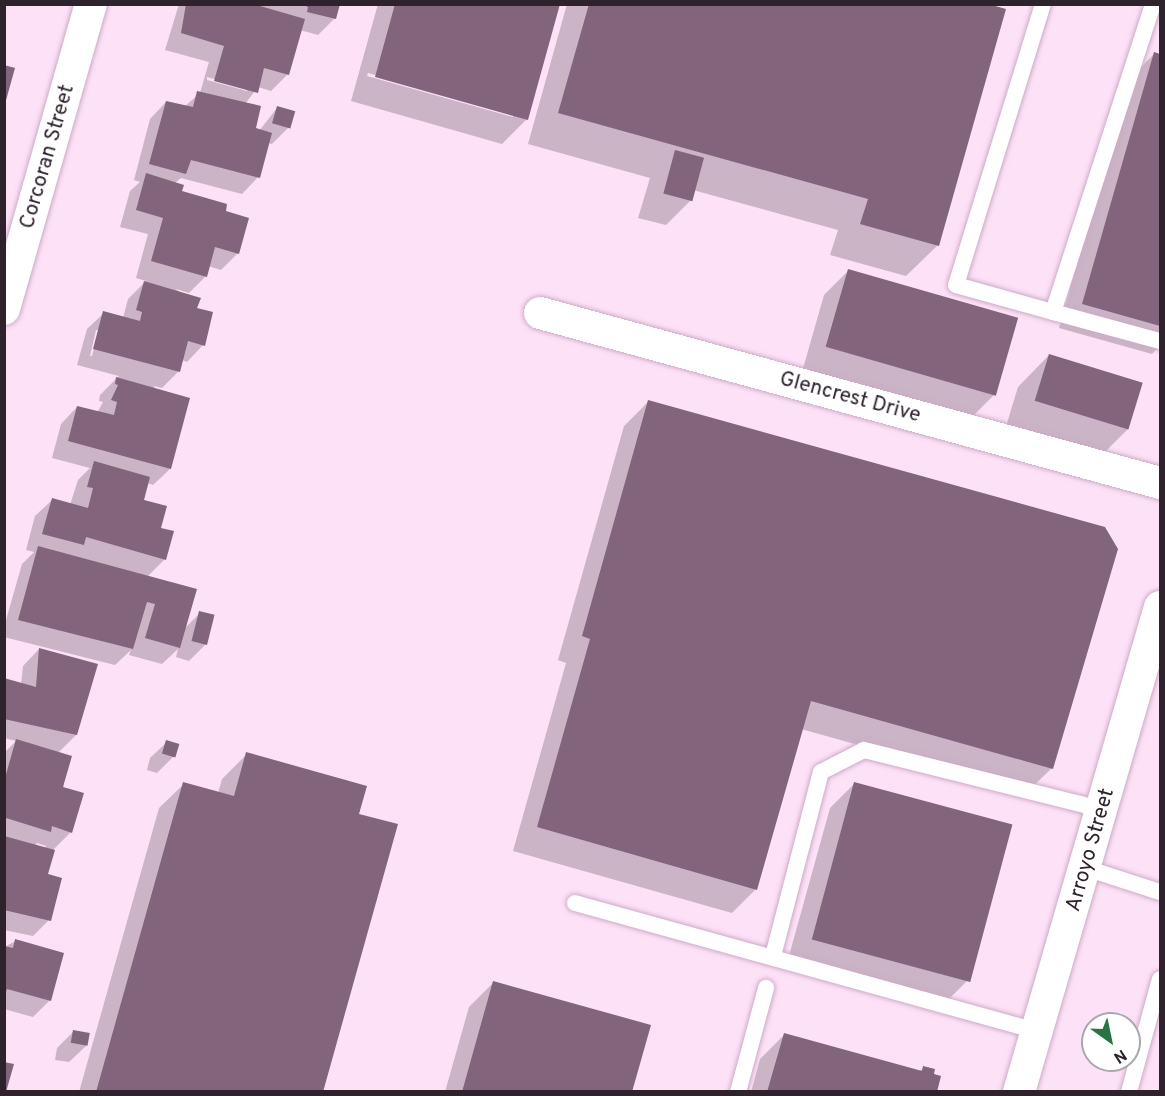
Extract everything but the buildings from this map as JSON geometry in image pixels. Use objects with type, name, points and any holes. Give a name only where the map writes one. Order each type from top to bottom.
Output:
[{"type":"street","name":"Corcoran Street","points":[[4,309],[16,221],[91,4]]},
{"type":"street","name":"Glencrest Drive","points":[[540,313],[1161,483]]},
{"type":"street","name":"Arroyo Street","points":[[1019,1092],[1104,810],[1161,607]]},
{"type":"lane","points":[[1043,4],[957,285],[1161,341]]},
{"type":"lane","points":[[1053,312],[1153,4]]},
{"type":"lane","points":[[773,956],[821,772],[864,750],[1104,810]]},
{"type":"lane","points":[[1086,868],[1161,892]]},
{"type":"lane","points":[[575,903],[1037,1031]]},
{"type":"lane","points":[[1130,1092],[1161,979]]},
{"type":"lane","points":[[738,1092],[766,988]]}]
